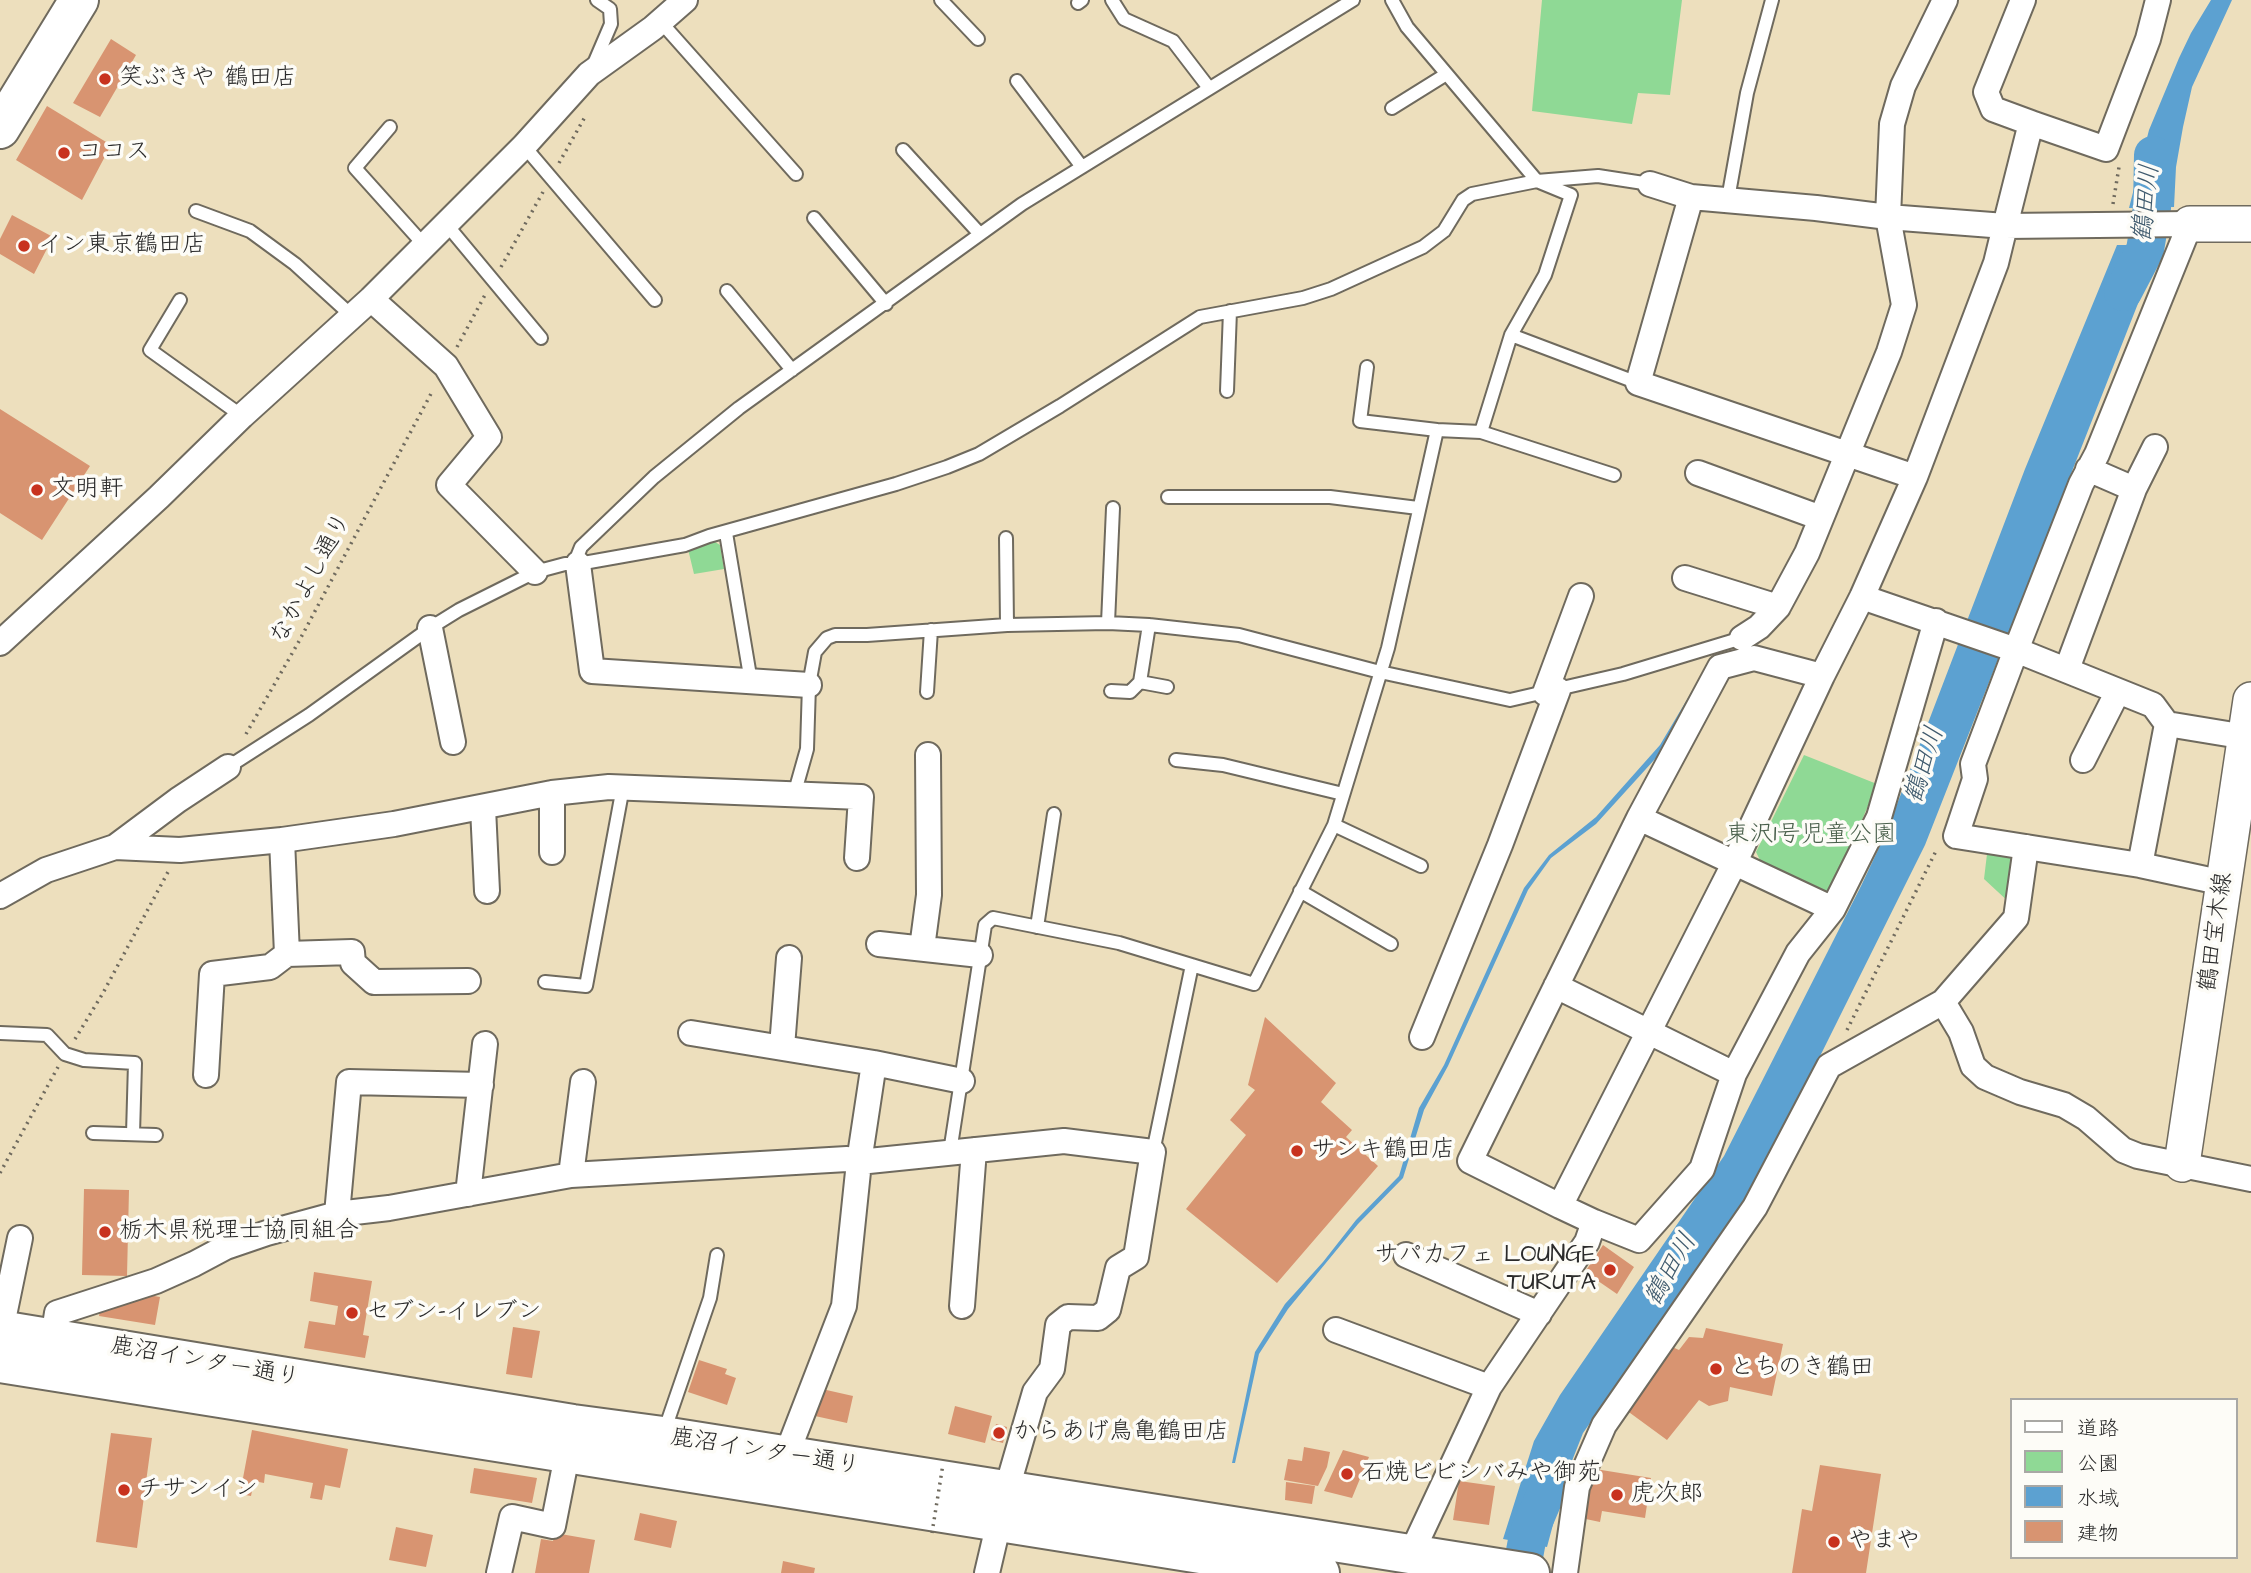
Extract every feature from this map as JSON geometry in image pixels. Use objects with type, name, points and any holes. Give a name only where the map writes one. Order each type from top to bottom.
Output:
[{"type":"main road","points":[[0,129],[79,0]]},
{"type":"main road","name":"鹿沼インター通り","points":[[0,1330],[571,1439],[663,1436],[786,1456],[1002,1507],[1321,1573]]},
{"type":"main road","name":"鹿沼インター通り","points":[[0,1363],[571,1439],[1002,1507],[1411,1554],[1530,1573]]},
{"type":"street","points":[[0,643],[371,299],[524,146],[589,74],[685,0]]},
{"type":"street","points":[[1742,638],[1759,627],[1778,607],[1807,553],[1889,352],[1904,305],[1888,217],[1892,124],[1903,86],[1945,0]]},
{"type":"street","points":[[2023,0],[1986,92],[1993,108],[2106,149],[2148,39],[2158,0]]},
{"type":"street","points":[[1560,1206],[1735,862],[1862,597],[1915,477],[1996,262],[2031,123]]},
{"type":"street","points":[[1650,184],[1691,197],[2005,226],[2251,224]]},
{"type":"street","points":[[1691,197],[1638,383],[1915,477]]},
{"type":"street","points":[[2190,224],[2016,650],[1973,764],[1975,779],[1956,836],[2140,864],[2224,883]]},
{"type":"street","points":[[371,299],[446,366],[489,437],[449,485],[535,572]]},
{"type":"street","points":[[2067,670],[2134,489],[2155,447]]},
{"type":"street","points":[[2088,469],[2134,489]]},
{"type":"street","points":[[1698,473],[1821,518]]},
{"type":"street","points":[[578,564],[592,671],[809,685]]},
{"type":"street","points":[[1685,578],[1778,607]]},
{"type":"street","points":[[1422,1037],[1500,845],[1581,596]]},
{"type":"street","points":[[1862,597],[2016,650],[2153,705],[2167,724],[2246,737]]},
{"type":"street","points":[[1822,676],[1755,659],[1720,667],[1639,818],[1470,1161],[1594,1222],[1639,1240],[1702,1169],[1734,1074],[1798,953],[1833,909],[1879,817],[1936,621]]},
{"type":"street","points":[[430,628],[453,742]]},
{"type":"street","points":[[2082,760],[2118,691]]},
{"type":"street","name":"鶴田宝木線","points":[[2182,1164],[2251,701]]},
{"type":"street","points":[[2140,864],[2167,724]]},
{"type":"street","points":[[922,948],[929,895],[928,755]]},
{"type":"street","points":[[0,896],[46,870],[115,847],[228,767]]},
{"type":"street","points":[[115,847],[180,850],[282,840],[394,824],[552,793],[623,787],[861,797],[857,858]]},
{"type":"street","points":[[552,793],[552,852]]},
{"type":"street","points":[[483,808],[487,891]]},
{"type":"street","points":[[1639,818],[1833,909]]},
{"type":"street","points":[[282,840],[287,954]]},
{"type":"street","points":[[1565,1573],[1577,1487],[1604,1425],[1755,1207],[1829,1066],[1943,1002],[2016,918],[2026,847]]},
{"type":"street","points":[[879,944],[980,955]]},
{"type":"street","points":[[206,1075],[212,974],[270,967],[287,954],[352,952],[353,963],[374,982],[468,981]]},
{"type":"street","points":[[782,1047],[789,958]]},
{"type":"street","points":[[1556,986],[1734,1074]]},
{"type":"street","points":[[1943,1002],[1961,1032],[1973,1066],[1985,1077],[2020,1092],[2064,1105],[2086,1118],[2123,1150],[2138,1156],[2251,1179]]},
{"type":"street","points":[[691,1033],[874,1063],[962,1081]]},
{"type":"street","points":[[468,1194],[485,1044]]},
{"type":"street","points":[[786,1456],[844,1307],[859,1162],[874,1063]]},
{"type":"street","points":[[337,1214],[349,1082],[481,1085]]},
{"type":"street","points":[[571,1175],[583,1082]]},
{"type":"street","points":[[53,1338],[57,1313],[156,1281],[236,1243],[337,1214],[389,1209],[571,1175],[848,1159],[859,1162],[1064,1140],[1153,1152],[1136,1257],[1118,1268],[1108,1310],[1098,1318],[1068,1317],[1058,1325],[1052,1369],[1035,1392],[1002,1507],[987,1573]]},
{"type":"street","points":[[962,1151],[962,1306]]},
{"type":"street","points":[[1411,1554],[1489,1387],[1587,1242],[1594,1222]]},
{"type":"street","points":[[0,1330],[20,1238]]},
{"type":"street","points":[[1406,1255],[1539,1314]]},
{"type":"street","points":[[1336,1330],[1489,1387]]},
{"type":"street","points":[[499,1573],[512,1517],[553,1526],[571,1439]]},
{"type":"lane","points":[[589,74],[611,24],[610,9],[597,0]]},
{"type":"lane","points":[[941,0],[978,39]]},
{"type":"lane","points":[[1112,0],[1124,19],[1173,41],[1209,88]]},
{"type":"lane","points":[[578,564],[577,557],[582,547],[654,477],[739,408],[886,304],[979,233],[1353,0]]},
{"type":"lane","points":[[1392,0],[1407,27],[1445,75],[1537,181],[1571,195],[1545,275],[1511,335],[1481,432]]},
{"type":"lane","points":[[1728,199],[1747,93],[1772,0]]},
{"type":"lane","points":[[660,21],[796,174]]},
{"type":"lane","points":[[1392,108],[1445,75]]},
{"type":"lane","points":[[1017,81],[1082,167]]},
{"type":"lane","points":[[390,127],[355,168],[425,246]]},
{"type":"lane","points":[[524,146],[655,300]]},
{"type":"lane","points":[[903,150],[979,233]]},
{"type":"lane","points":[[228,767],[320,707],[430,628],[459,610],[535,572],[565,564],[685,545],[896,484],[979,454],[1200,317],[1303,298],[1331,289],[1423,247],[1444,232],[1462,200],[1472,194],[1537,181],[1598,176],[1650,184]]},
{"type":"lane","points":[[196,211],[250,231],[295,264],[352,316]]},
{"type":"lane","points":[[814,218],[886,304]]},
{"type":"lane","points":[[447,225],[541,338]]},
{"type":"lane","points":[[727,291],[792,370]]},
{"type":"lane","points":[[180,300],[150,350],[242,416]]},
{"type":"lane","points":[[1227,391],[1230,311]]},
{"type":"lane","points":[[1511,335],[1638,383]]},
{"type":"lane","points":[[1367,367],[1360,421],[1481,432],[1614,475]]},
{"type":"lane","points":[[962,1151],[962,1081],[985,925],[993,918],[1119,943],[1254,984],[1334,825],[1388,648],[1437,430]]},
{"type":"lane","points":[[1168,497],[1330,497],[1418,508]]},
{"type":"lane","points":[[1108,623],[1113,509]]},
{"type":"lane","points":[[726,533],[751,682]]},
{"type":"lane","points":[[1006,538],[1007,625]]},
{"type":"lane","points":[[794,794],[807,749],[809,685],[816,652],[827,638],[835,635],[1007,625],[1149,625],[1239,635],[1380,672],[1510,700],[1623,674],[1742,638]]},
{"type":"lane","points":[[1111,691],[1130,692],[1140,682],[1149,625]]},
{"type":"lane","points":[[927,692],[931,630]]},
{"type":"lane","points":[[1140,682],[1167,687]]},
{"type":"lane","points":[[1176,760],[1223,765],[1343,794]]},
{"type":"lane","points":[[545,982],[586,986],[623,787]]},
{"type":"lane","points":[[1037,927],[1054,814]]},
{"type":"lane","points":[[1334,825],[1421,866]]},
{"type":"lane","points":[[1300,891],[1391,944]]},
{"type":"lane","points":[[1153,1152],[1192,965]]},
{"type":"lane","points":[[0,1033],[47,1035],[65,1054],[84,1060],[135,1063],[133,1134]]},
{"type":"lane","points":[[93,1133],[156,1135]]},
{"type":"lane","points":[[663,1436],[710,1298],[717,1255]]},
{"type":"path","name":"なかよし通り","points":[[228,767],[589,109]]},
{"type":"path","points":[[2106,149],[2121,158],[2109,226]]},
{"type":"path","points":[[1829,1066],[1939,844]]},
{"type":"path","points":[[0,1173],[65,1054],[103,993],[180,850]]},
{"type":"path","points":[[932,1533],[943,1464]]},
{"type":"green space","points":[[1542,0],[1682,0],[1670,95],[1638,93],[1632,124],[1532,111]]},
{"type":"green space","points":[[712,540],[720,545],[724,569],[694,574],[688,549]]},
{"type":"green space","name":"東沢1号児童公園","points":[[1804,755],[1877,784],[1835,885],[1825,893],[1761,862],[1756,852]]},
{"type":"green space","points":[[1987,854],[2011,857],[2017,865],[2011,904],[1984,879]]},
{"type":"water","points":[[1952,0],[1957,0],[1923,77],[1909,101],[1901,134],[1898,190],[1903,237],[1915,295],[1911,324],[1895,371],[1815,562],[1787,616],[1761,640],[1744,651],[1714,662],[1665,748],[1596,824],[1551,858],[1528,890],[1448,1066],[1424,1110],[1403,1178],[1358,1224],[1288,1309],[1259,1354],[1235,1463],[1232,1463],[1255,1352],[1285,1304],[1356,1220],[1399,1176],[1419,1108],[1444,1065],[1524,888],[1549,855],[1596,817],[1660,745],[1711,659],[1743,647],[1760,635],[1782,613],[1812,555],[1890,368],[1910,308],[1910,295],[1897,241],[1894,190],[1897,132],[1905,100]]},
{"type":"water","points":[[2211,0],[2232,0],[2192,87],[2176,167],[2174,207],[2129,208],[2149,130],[2179,58]]},
{"type":"water","points":[[2117,245],[2161,245],[1925,845],[1749,1199],[1583,1433],[1566,1476],[1547,1547],[1503,1539],[1534,1441],[1560,1395],[1724,1156],[1861,886],[1886,833],[2025,469]]},
{"type":"building","name":"笑ぶきや 鶴田店","points":[[111,39],[136,55],[100,117],[73,103]]},
{"type":"building","name":"ココス","points":[[47,106],[111,145],[82,200],[16,160]]},
{"type":"building","name":"イン東京鶴田店","points":[[12,215],[53,237],[34,274],[0,254],[0,239]]},
{"type":"building","name":"文明軒","points":[[0,409],[90,466],[42,540],[0,513]]},
{"type":"building","name":"サンキ鶴田店","points":[[1265,1017],[1336,1083],[1321,1102],[1352,1130],[1346,1137],[1378,1166],[1277,1283],[1186,1209],[1246,1135],[1230,1120],[1255,1090],[1248,1085]]},
{"type":"building","name":"栃木県税理士協同組合","points":[[84,1189],[129,1190],[127,1276],[82,1275]]},
{"type":"building","name":"サパカフェ LOUNGE TURUTA","points":[[1603,1245],[1634,1267],[1617,1294],[1585,1272]]},
{"type":"building","name":"セブン-イレブン","points":[[314,1272],[372,1281],[363,1335],[369,1336],[365,1358],[304,1348],[309,1321],[335,1325],[338,1306],[310,1301]]},
{"type":"building","points":[[143,1294],[160,1297],[155,1325],[99,1316],[101,1304]]},
{"type":"building","points":[[513,1327],[540,1331],[532,1378],[506,1374]]},
{"type":"building","name":"とちのき鶴田","points":[[1706,1328],[1783,1344],[1772,1396],[1730,1387],[1728,1401],[1709,1406],[1699,1400],[1667,1440],[1626,1410],[1670,1346],[1679,1350],[1689,1337],[1703,1338]]},
{"type":"building","points":[[699,1360],[727,1369],[725,1374],[736,1378],[727,1405],[688,1392]]},
{"type":"building","points":[[822,1389],[853,1396],[847,1423],[815,1416]]},
{"type":"building","points":[[955,1406],[992,1416],[985,1443],[948,1434]]},
{"type":"building","name":"からあげ鳥亀鶴田店","points":[[996,1424],[1007,1427],[1003,1443],[991,1440]]},
{"type":"building","points":[[252,1430],[348,1449],[340,1488],[325,1485],[322,1500],[310,1498],[313,1483],[265,1474],[264,1483],[254,1481],[251,1496],[240,1494]]},
{"type":"building","name":"チサンイン","points":[[111,1433],[152,1438],[137,1548],[96,1542]]},
{"type":"building","points":[[1304,1447],[1330,1452],[1327,1467],[1318,1486],[1284,1480],[1288,1459],[1302,1461]]},
{"type":"building","name":"石焼ビビンバみや御苑","points":[[1343,1450],[1369,1457],[1352,1498],[1324,1491]]},
{"type":"building","name":"やまや","points":[[1820,1465],[1881,1474],[1866,1573],[1792,1573],[1802,1509],[1812,1511]]},
{"type":"building","points":[[474,1468],[537,1478],[532,1503],[470,1493]]},
{"type":"building","name":"虎次郎","points":[[1589,1468],[1651,1478],[1645,1518],[1602,1511],[1600,1522],[1581,1518]]},
{"type":"building","points":[[1459,1481],[1495,1486],[1489,1525],[1453,1520]]},
{"type":"building","points":[[1286,1482],[1315,1486],[1312,1504],[1285,1500]]},
{"type":"building","points":[[640,1513],[677,1521],[671,1548],[634,1540]]},
{"type":"building","points":[[396,1527],[433,1535],[426,1567],[389,1560]]},
{"type":"building","points":[[555,1533],[595,1540],[589,1573],[535,1573],[541,1539],[553,1541]]},
{"type":"building","points":[[783,1561],[815,1568],[814,1573],[781,1573]]},
{"type":"waterway","name":"鶴田川","points":[[2123,292],[2145,250],[2152,208],[2153,155]]},
{"type":"waterway","name":"鶴田川","points":[[1521,1573],[1528,1535],[1545,1495]]},
{"type":"place","name":"笑ぶきや 鶴田店","points":[[105,79]]},
{"type":"place","name":"ココス","points":[[64,153]]},
{"type":"place","name":"イン東京鶴田店","points":[[24,246]]},
{"type":"place","name":"文明軒","points":[[37,490]]},
{"type":"place","name":"サンキ鶴田店","points":[[1297,1151]]},
{"type":"place","name":"栃木県税理士協同組合","points":[[105,1232]]},
{"type":"place","name":"サパカフェ LOUNGE TURUTA","points":[[1610,1270]]},
{"type":"place","name":"セブン-イレブン","points":[[352,1313]]},
{"type":"place","name":"とちのき鶴田","points":[[1716,1369]]},
{"type":"place","name":"からあげ鳥亀鶴田店","points":[[999,1433]]},
{"type":"place","name":"石焼ビビンバみや御苑","points":[[1347,1474]]},
{"type":"place","name":"チサンイン","points":[[124,1490]]},
{"type":"place","name":"虎次郎","points":[[1617,1495]]},
{"type":"place","name":"やまや","points":[[1834,1542]]}]
